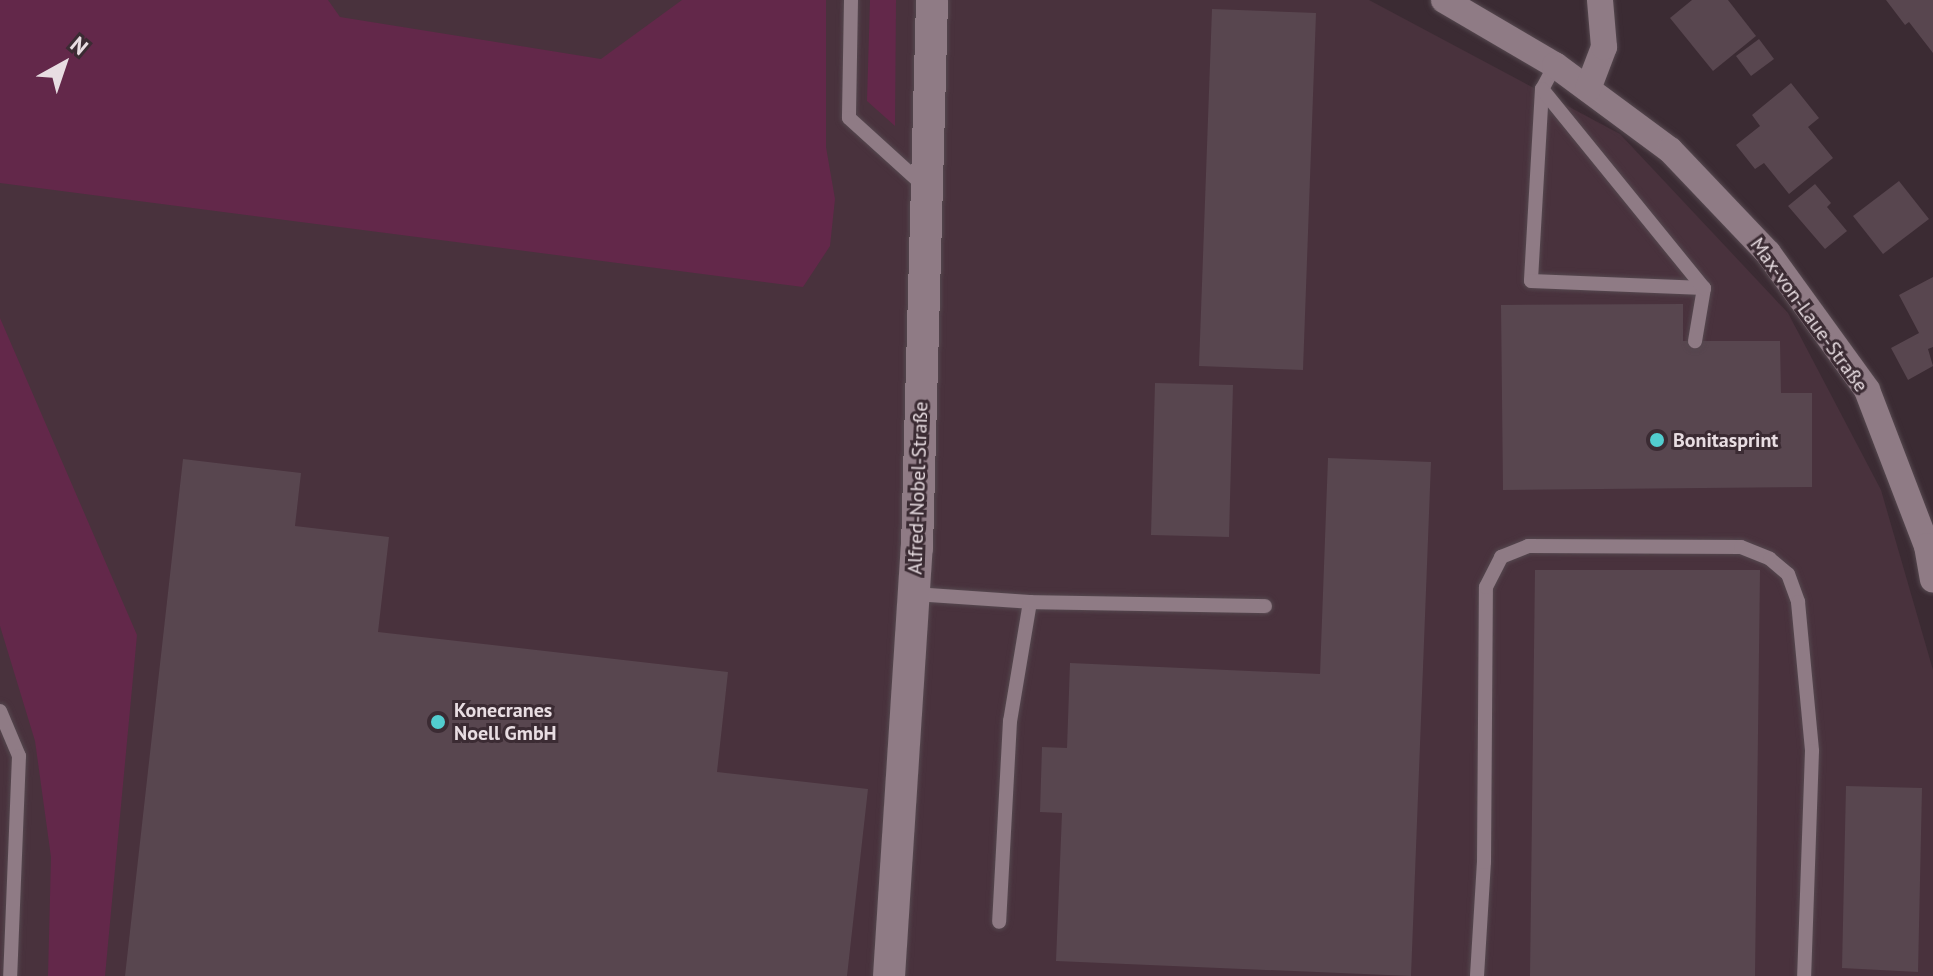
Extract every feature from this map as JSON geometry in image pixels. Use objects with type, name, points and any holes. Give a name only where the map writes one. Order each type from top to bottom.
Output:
[{"type":"street","name":"Alfred-Nobel-Straße","points":[[894,974],[914,594],[932,0]]},
{"type":"street","name":"Max-von-Laue-Straße","points":[[1444,0],[1555,65],[1670,150],[1768,253],[1867,390],[1927,546],[1933,579]]},
{"type":"street","points":[[1588,89],[1604,47],[1600,0]]},
{"type":"lane","points":[[851,0],[849,118],[927,189]]},
{"type":"lane","points":[[1555,65],[1542,89],[1531,281],[1704,288]]},
{"type":"lane","points":[[1542,89],[1704,288],[1695,341]]},
{"type":"lane","points":[[1477,976],[1484,862],[1486,587],[1501,557],[1528,546],[1558,546],[1741,547],[1770,559],[1788,574],[1798,602],[1812,751],[1804,976]]},
{"type":"lane","points":[[914,594],[1030,602],[1265,606]]},
{"type":"lane","points":[[999,922],[1010,721],[1030,602]]},
{"type":"lane","points":[[0,711],[19,756],[10,976]]},
{"type":"shaded area","points":[[0,0],[1369,0],[1620,134],[1788,313],[1881,490],[1933,670],[1933,976],[0,976]]},
{"type":"shaded area","points":[[0,0],[328,0],[340,17],[601,59],[682,0],[826,0],[826,147],[835,199],[830,246],[803,287],[0,183]]},
{"type":"shaded area","points":[[870,0],[896,0],[895,126],[867,101]]},
{"type":"shaded area","points":[[0,318],[137,635],[105,976],[48,976],[51,857],[35,741],[0,626]]},
{"type":"building","points":[[1692,0],[1728,0],[1756,36],[1713,71],[1670,18]]},
{"type":"building","points":[[1886,0],[1933,0],[1933,53],[1909,22],[1905,25]]},
{"type":"building","points":[[1212,9],[1316,13],[1303,370],[1199,366]]},
{"type":"building","points":[[1759,39],[1774,59],[1751,76],[1736,56]]},
{"type":"building","points":[[1791,83],[1819,118],[1808,127],[1833,158],[1789,194],[1764,163],[1755,169],[1736,145],[1760,126],[1752,115]]},
{"type":"building","points":[[1899,181],[1929,219],[1883,254],[1853,216]]},
{"type":"building","points":[[1815,184],[1831,203],[1827,207],[1847,231],[1825,249],[1788,206]]},
{"type":"building","points":[[1933,277],[1933,347],[1928,349],[1933,366],[1908,380],[1891,348],[1919,333],[1899,295]]},
{"type":"building","name":"Bonitasprint","points":[[1683,304],[1683,341],[1780,341],[1781,393],[1812,393],[1812,487],[1503,490],[1501,305]]},
{"type":"building","points":[[1155,383],[1233,385],[1229,537],[1151,535]]},
{"type":"building","points":[[1328,458],[1431,462],[1411,976],[1056,961],[1062,813],[1040,812],[1042,747],[1067,748],[1070,663],[1320,674]]},
{"type":"building","name":"Konecranes Noell GmbH","points":[[183,459],[301,473],[295,526],[389,537],[378,632],[728,672],[717,772],[868,789],[847,976],[125,976]]},
{"type":"building","points":[[1535,570],[1760,570],[1755,976],[1530,976]]},
{"type":"building","points":[[1846,786],[1922,788],[1918,972],[1842,968]]},
{"type":"place","name":"Bonitasprint","points":[[1657,440]]},
{"type":"place","name":"Konecranes Noell GmbH","points":[[438,722]]}]
